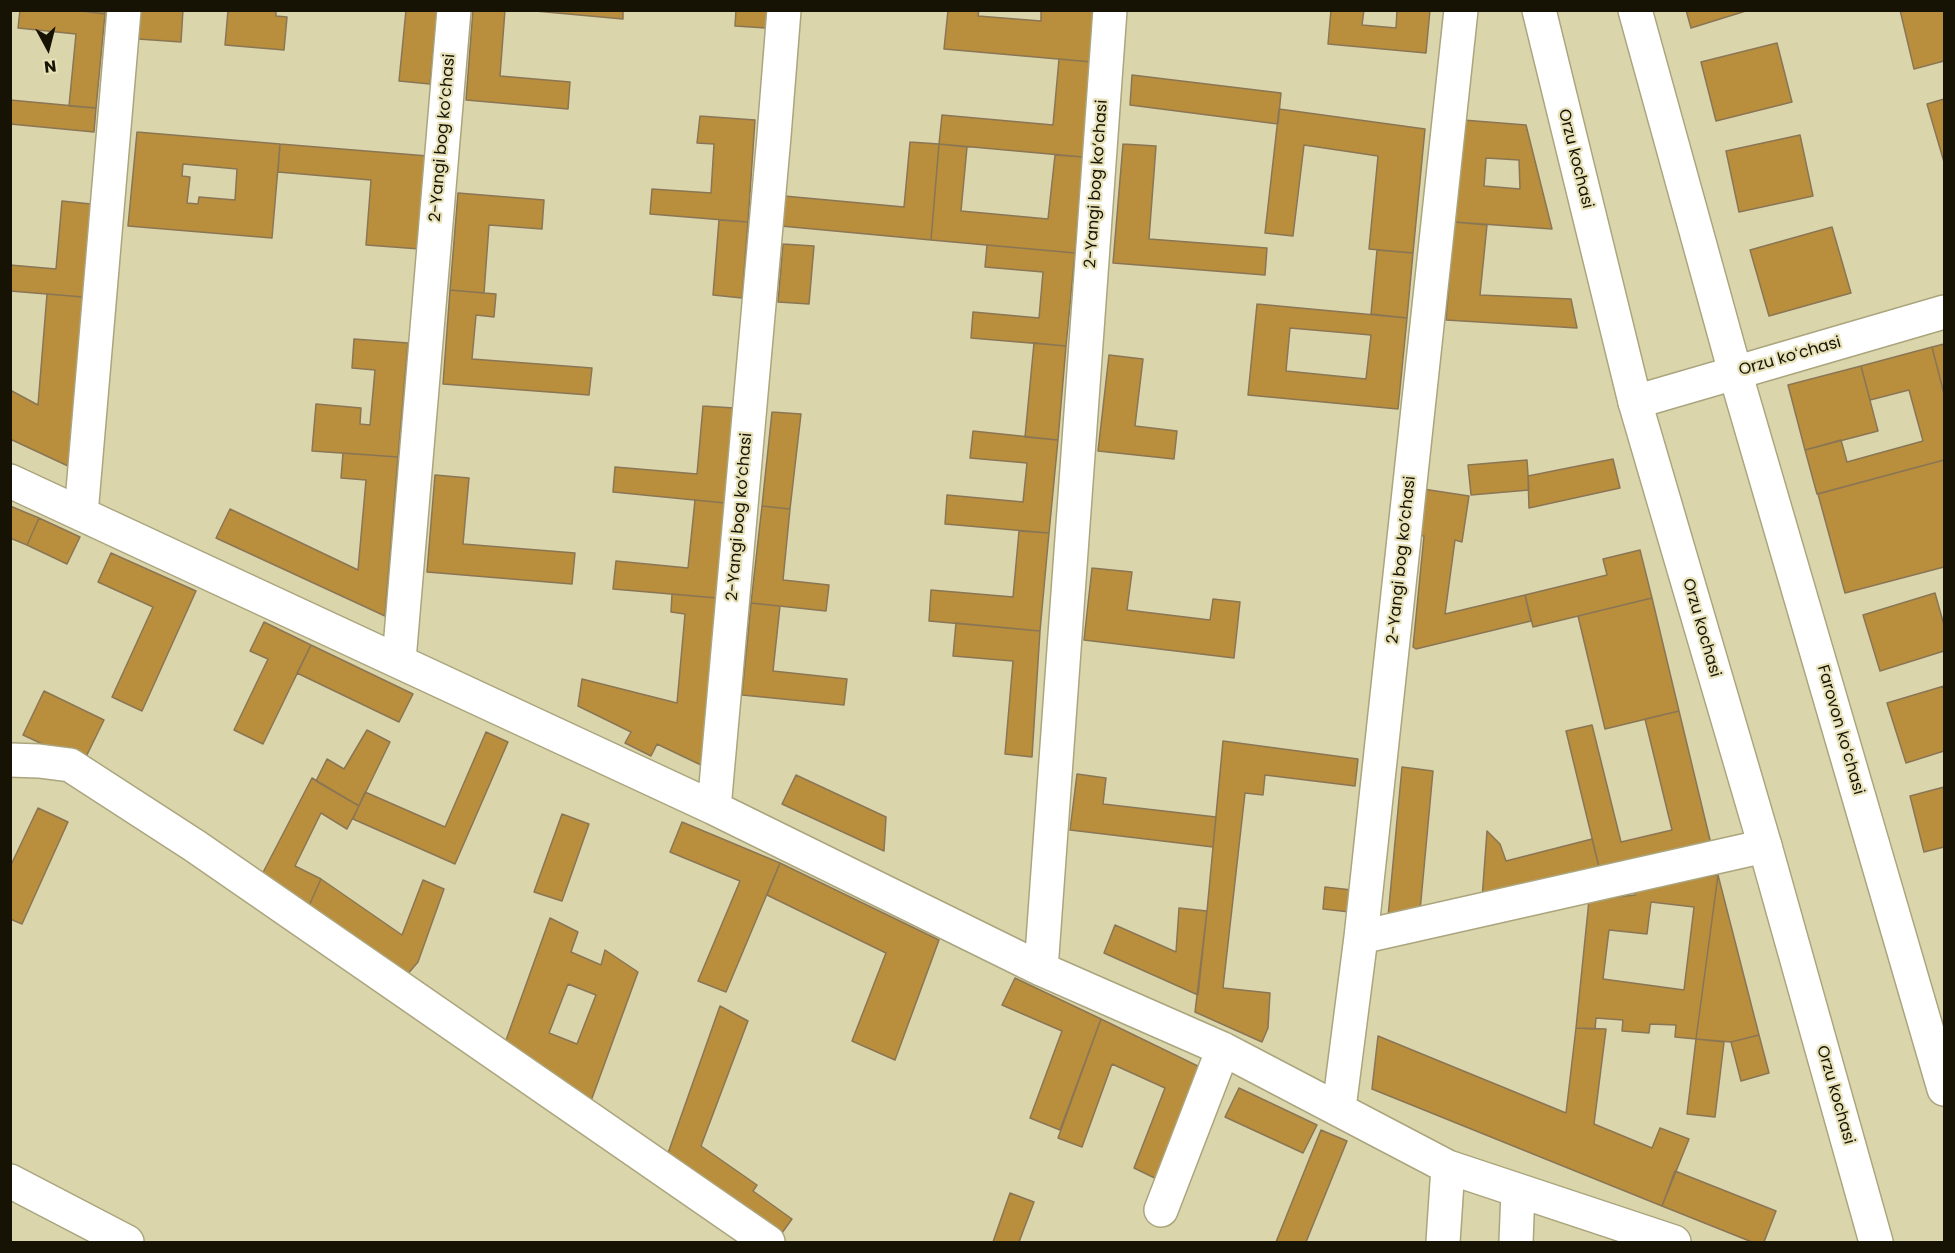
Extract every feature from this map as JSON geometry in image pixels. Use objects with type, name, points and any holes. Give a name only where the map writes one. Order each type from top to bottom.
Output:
[{"type":"street","points":[[81,514],[124,10]]},
{"type":"street","name":"2-Yangi bog koʼchasi","points":[[399,660],[454,10]]},
{"type":"street","name":"2-Yangi bog koʼchasi","points":[[714,808],[784,10]]},
{"type":"street","name":"2-Yangi bog koʼchasi","points":[[1041,969],[1110,10]]},
{"type":"street","name":"2-Yangi bog koʼchasi","points":[[1339,1108],[1361,937],[1461,10]]},
{"type":"street","name":"Orzu kochasi","points":[[1539,10],[1635,402],[1765,846],[1876,1242]]},
{"type":"street","name":"Farovon koʻchasi","points":[[1635,10],[1735,372],[1944,1089]]},
{"type":"street","name":"Orzu koʻchasi","points":[[1635,402],[1944,312]]},
{"type":"street","points":[[10,481],[714,808],[1041,969],[1223,1049],[1448,1167],[1674,1242]]},
{"type":"street","points":[[10,760],[70,765],[195,846],[768,1242]]},
{"type":"street","points":[[1361,937],[1765,846]]},
{"type":"street","points":[[1161,1210],[1223,1049]]},
{"type":"street","points":[[1443,1242],[1448,1167]]},
{"type":"street","points":[[10,1180],[127,1242]]},
{"type":"street","points":[[1516,1242],[1518,1191]]},
{"type":"building","points":[[20,10],[74,10],[105,14],[96,108],[69,106],[76,34],[18,28]]},
{"type":"building","points":[[76,10],[105,10],[105,14]]},
{"type":"building","points":[[141,10],[183,10],[181,42],[138,39]]},
{"type":"building","points":[[228,10],[276,10],[276,16],[287,17],[284,50],[225,45]]},
{"type":"building","points":[[406,10],[437,10],[430,84],[399,81]]},
{"type":"building","points":[[473,10],[505,10],[500,76],[570,82],[568,109],[466,100]]},
{"type":"building","points":[[524,10],[623,10],[623,19]]},
{"type":"building","points":[[736,10],[768,10],[766,28],[735,26]]},
{"type":"building","points":[[948,10],[979,10],[978,16],[1041,21],[1041,10],[1097,10],[1092,62],[944,49]]},
{"type":"building","points":[[1331,10],[1364,10],[1362,25],[1396,28],[1397,10],[1430,10],[1426,53],[1328,44]]},
{"type":"building","points":[[1686,10],[1749,10],[1691,28]]},
{"type":"building","points":[[1900,10],[1944,10],[1944,61],[1914,69]]},
{"type":"building","points":[[1777,43],[1792,102],[1716,121],[1701,62]]},
{"type":"building","points":[[1059,59],[1092,62],[1083,157],[939,144],[942,115],[1053,125]]},
{"type":"building","points":[[1132,75],[1281,93],[1278,124],[1130,105]]},
{"type":"building","points":[[1944,99],[1944,162],[1927,104]]},
{"type":"building","points":[[10,100],[96,108],[94,132],[10,124]]},
{"type":"building","points":[[1279,109],[1425,129],[1413,253],[1369,249],[1378,156],[1304,145],[1293,236],[1265,233]]},
{"type":"building","points":[[700,116],[755,120],[748,222],[650,214],[652,189],[711,193],[714,144],[697,143]]},
{"type":"building","points":[[1463,120],[1526,125],[1552,229],[1454,222]],"holes":[[[1486,158],[1519,160],[1520,189],[1484,186]]]},
{"type":"building","points":[[137,132],[280,144],[272,238],[128,226]],"holes":[[[183,164],[237,169],[235,200],[199,197],[198,204],[187,203],[190,177],[182,176]]]},
{"type":"building","points":[[1800,135],[1813,196],[1739,212],[1726,151]]},
{"type":"building","points":[[910,142],[939,144],[931,240],[781,226],[784,196],[904,207]]},
{"type":"building","points":[[280,144],[428,156],[420,249],[366,245],[371,180],[278,172]]},
{"type":"building","points":[[939,144],[967,147],[961,211],[1048,219],[1055,155],[1083,157],[1075,253],[931,240]]},
{"type":"building","points":[[1123,144],[1156,146],[1149,239],[1267,248],[1265,275],[1113,263]]},
{"type":"building","points":[[458,193],[544,200],[542,229],[489,225],[484,293],[450,290]]},
{"type":"building","points":[[62,201],[91,204],[83,297],[10,291],[10,265],[56,269]]},
{"type":"building","points":[[719,220],[748,222],[742,298],[713,295]]},
{"type":"building","points":[[1454,222],[1487,225],[1480,295],[1571,299],[1577,328],[1446,320]]},
{"type":"building","points":[[1832,227],[1851,293],[1769,316],[1750,250]]},
{"type":"building","points":[[783,244],[814,246],[809,304],[778,302]]},
{"type":"building","points":[[987,245],[1075,253],[1066,346],[971,338],[973,312],[1039,318],[1043,272],[985,267]]},
{"type":"building","points":[[1377,250],[1413,253],[1407,318],[1371,314]]},
{"type":"building","points":[[450,290],[496,294],[494,317],[476,315],[472,359],[592,368],[589,395],[443,384]]},
{"type":"building","points":[[47,294],[83,297],[68,466],[10,439],[10,390],[38,405]]},
{"type":"building","points":[[1257,304],[1407,318],[1398,409],[1248,395]],"holes":[[[1290,328],[1371,335],[1366,379],[1286,371]]]},
{"type":"building","points":[[354,339],[408,343],[398,457],[312,451],[316,404],[361,408],[360,424],[370,425],[375,370],[352,368]]},
{"type":"building","points":[[1034,343],[1066,346],[1058,440],[1025,437]]},
{"type":"building","points":[[1944,344],[1944,394],[1932,347]]},
{"type":"building","points":[[1932,347],[1944,394],[1944,460],[1817,494],[1805,450],[1841,440],[1847,462],[1923,441],[1909,390],[1870,400],[1861,366]]},
{"type":"building","points":[[1109,355],[1143,359],[1135,426],[1177,431],[1174,459],[1098,451]]},
{"type":"building","points":[[1861,366],[1878,431],[1805,450],[1788,385]]},
{"type":"building","points":[[703,406],[734,408],[725,503],[613,492],[615,467],[697,474]]},
{"type":"building","points":[[772,412],[801,414],[790,509],[762,506]]},
{"type":"building","points":[[973,431],[1058,440],[1049,533],[945,524],[947,495],[1023,502],[1027,463],[970,458]]},
{"type":"building","points":[[343,453],[398,457],[385,616],[216,538],[230,509],[358,570],[366,480],[341,478]]},
{"type":"building","points":[[1613,459],[1620,488],[1529,508],[1528,476]]},
{"type":"building","points":[[1527,460],[1529,490],[1471,495],[1468,465]]},
{"type":"building","points":[[1944,460],[1944,567],[1845,593],[1818,494]]},
{"type":"building","points":[[435,475],[469,478],[463,544],[575,553],[572,584],[427,572]]},
{"type":"building","points":[[1423,489],[1469,496],[1462,542],[1455,540],[1445,614],[1525,595],[1531,621],[1416,649],[1413,647],[1424,536],[1418,535]]},
{"type":"building","points":[[695,500],[725,503],[717,598],[613,589],[616,561],[688,568]]},
{"type":"building","points":[[10,506],[39,518],[27,545],[10,538]]},
{"type":"building","points":[[762,506],[790,509],[783,580],[829,585],[826,611],[751,603]]},
{"type":"building","points":[[39,518],[80,537],[67,564],[27,545]]},
{"type":"building","points":[[1019,531],[1049,533],[1040,631],[929,621],[931,590],[1013,597]]},
{"type":"building","points":[[1640,550],[1652,598],[1533,627],[1525,595],[1607,575],[1603,559]]},
{"type":"building","points":[[111,553],[196,591],[142,711],[112,697],[153,607],[98,582]]},
{"type":"building","points":[[1092,568],[1132,572],[1127,610],[1210,620],[1213,599],[1240,602],[1234,658],[1084,640]]},
{"type":"building","points":[[1935,593],[1944,625],[1944,651],[1880,671],[1863,615]]},
{"type":"building","points":[[672,594],[717,598],[701,765],[657,744],[651,756],[625,743],[631,732],[578,706],[582,679],[677,703],[685,614],[671,612]]},
{"type":"building","points":[[1652,598],[1679,711],[1605,729],[1578,616]]},
{"type":"building","points":[[751,603],[780,606],[773,671],[847,679],[844,705],[742,695]]},
{"type":"building","points":[[264,622],[311,645],[263,744],[234,730],[268,659],[250,651]]},
{"type":"building","points":[[956,623],[1040,631],[1032,757],[1005,754],[1013,661],[953,656]]},
{"type":"building","points":[[311,645],[413,694],[399,722],[297,673]]},
{"type":"building","points":[[1944,686],[1944,751],[1906,763],[1887,703]]},
{"type":"building","points":[[44,691],[104,720],[83,763],[23,735]]},
{"type":"building","points":[[1679,711],[1711,844],[1600,871],[1566,731],[1592,725],[1621,842],[1672,830],[1645,719]]},
{"type":"building","points":[[367,730],[390,742],[359,806],[316,781],[327,759],[344,769]]},
{"type":"building","points":[[486,732],[508,742],[455,864],[353,819],[365,792],[445,827]]},
{"type":"building","points":[[1223,741],[1358,759],[1355,786],[1265,775],[1263,795],[1245,793],[1223,988],[1270,993],[1268,1028],[1262,1042],[1195,1012]]},
{"type":"building","points":[[1402,767],[1433,771],[1420,911],[1388,917]]},
{"type":"building","points":[[1077,774],[1106,778],[1103,804],[1216,817],[1213,847],[1070,830]]},
{"type":"building","points":[[796,775],[886,817],[884,851],[782,804]]},
{"type":"building","points":[[312,778],[359,806],[347,829],[321,813],[295,866],[321,879],[308,908],[257,884]]},
{"type":"building","points":[[1944,787],[1944,847],[1924,852],[1910,796]]},
{"type":"building","points":[[38,808],[68,822],[22,924],[10,919],[10,867]]},
{"type":"building","points":[[562,814],[589,824],[562,901],[534,892]]},
{"type":"building","points":[[682,822],[780,863],[726,992],[698,981],[740,881],[670,852]]},
{"type":"building","points":[[1487,831],[1500,844],[1506,861],[1592,839],[1600,871],[1482,899]]},
{"type":"building","points":[[780,863],[939,940],[895,1060],[852,1041],[886,953],[767,895]]},
{"type":"building","points":[[1718,875],[1696,1039],[1675,1037],[1676,1025],[1650,1024],[1649,1033],[1622,1031],[1623,1020],[1596,1018],[1595,1029],[1576,1028],[1589,900],[1635,895],[1636,888]],"holes":[[[1651,902],[1694,907],[1684,990],[1603,979],[1609,930],[1647,934]]]},
{"type":"building","points":[[1718,875],[1759,1035],[1731,1042],[1696,1039]]},
{"type":"building","points":[[321,879],[402,935],[423,880],[444,889],[418,962],[406,976],[308,908]]},
{"type":"building","points":[[1325,887],[1352,890],[1350,912],[1323,909]]},
{"type":"building","points":[[1179,908],[1207,911],[1198,995],[1104,953],[1115,925],[1176,952]]},
{"type":"building","points":[[550,918],[578,932],[571,952],[601,965],[605,950],[638,972],[591,1101],[505,1043]],"holes":[[[568,984],[596,995],[577,1044],[549,1033]]]},
{"type":"building","points":[[1015,978],[1101,1019],[1060,1130],[1030,1118],[1062,1031],[1002,1005]]},
{"type":"building","points":[[720,1006],[748,1021],[701,1146],[757,1185],[753,1191],[792,1219],[779,1237],[667,1156]]},
{"type":"building","points":[[1101,1019],[1208,1071],[1163,1182],[1134,1168],[1165,1088],[1112,1064],[1082,1147],[1058,1138]]},
{"type":"building","points":[[1576,1028],[1606,1029],[1594,1124],[1652,1148],[1660,1128],[1689,1139],[1662,1206],[1372,1089],[1378,1036],[1566,1113]]},
{"type":"building","points":[[1759,1035],[1769,1073],[1741,1081],[1731,1042]]},
{"type":"building","points":[[1696,1039],[1724,1042],[1715,1117],[1687,1114]]},
{"type":"building","points":[[1239,1088],[1317,1125],[1303,1153],[1225,1117]]},
{"type":"building","points":[[1321,1130],[1347,1141],[1306,1242],[1276,1242]]},
{"type":"building","points":[[1675,1171],[1776,1211],[1764,1242],[1752,1242],[1662,1206]]},
{"type":"building","points":[[1010,1193],[1034,1202],[1019,1242],[993,1242]]}]
